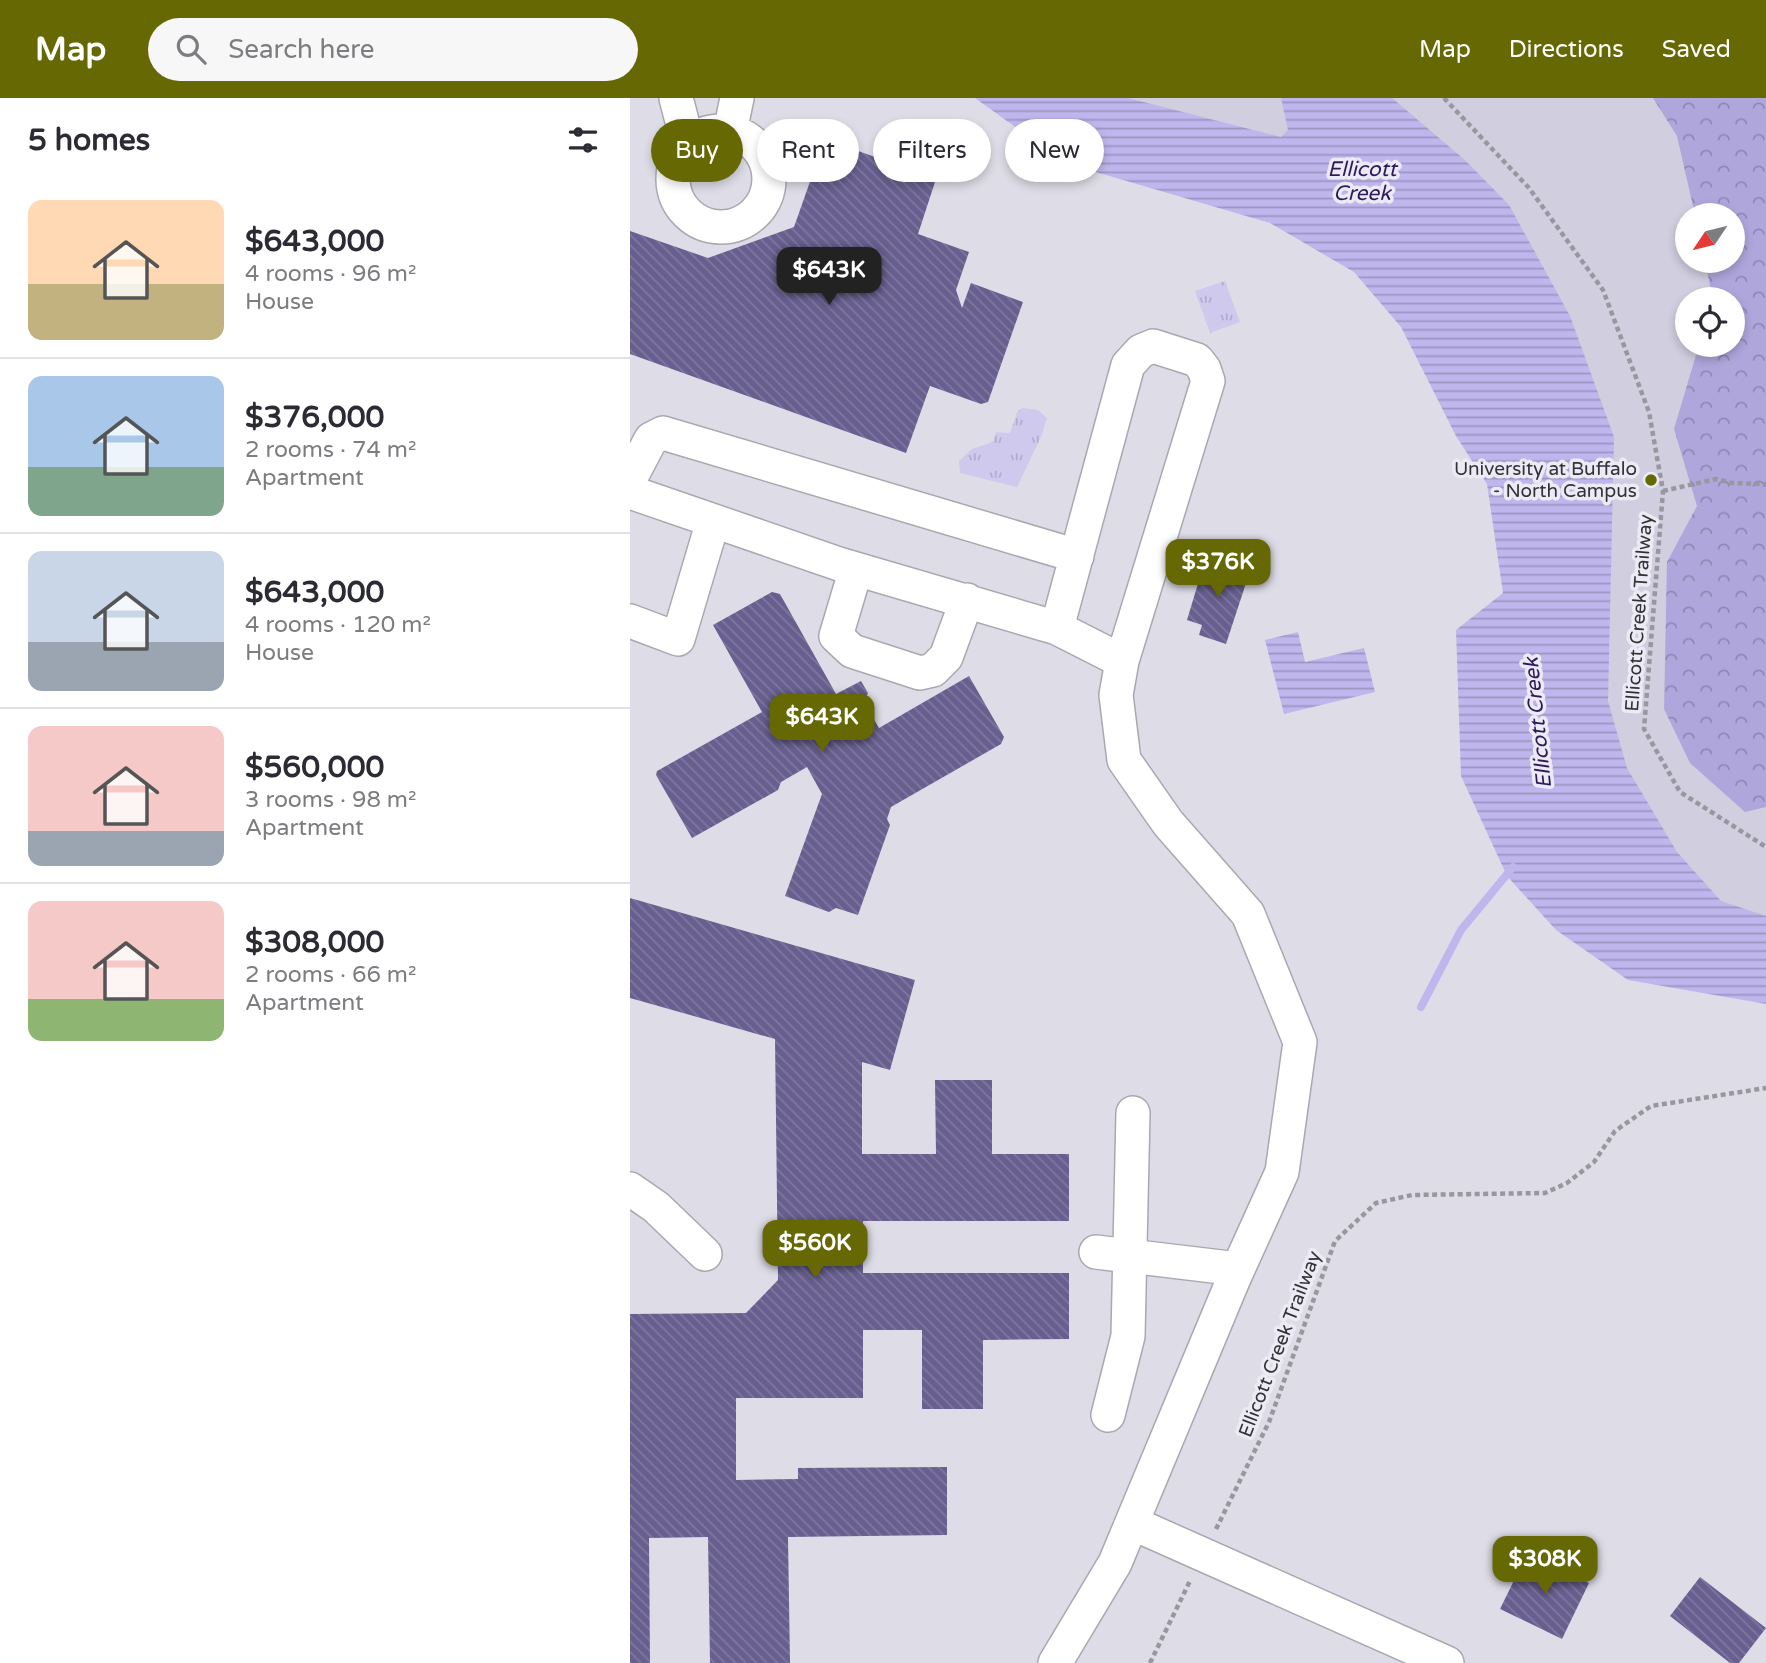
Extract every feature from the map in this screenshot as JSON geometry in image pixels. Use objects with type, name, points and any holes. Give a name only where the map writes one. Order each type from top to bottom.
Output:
[{"type":"lane","points":[[676,98],[681,119]]},
{"type":"lane","points":[[733,119],[737,98]]},
{"type":"lane","points":[[674,182],[680,203],[690,215],[704,223],[719,227],[735,225],[750,218],[761,206],[768,192],[769,176],[766,161],[757,147],[743,136]]},
{"type":"lane","points":[[1055,1663],[1115,1563],[1238,1269],[1282,1172],[1300,1042],[1248,914],[1168,823],[1124,761],[1116,695],[1122,661],[1208,382],[1204,369],[1197,360],[1153,346],[1131,359],[1057,628]]},
{"type":"lane","points":[[630,479],[651,439],[663,433],[1076,556]]},
{"type":"lane","points":[[630,492],[856,569],[1057,628],[1122,661]]},
{"type":"lane","points":[[630,621],[678,639],[713,522]]},
{"type":"lane","points":[[856,569],[836,636],[852,651],[920,673],[933,670],[946,657],[967,600]]},
{"type":"lane","points":[[1108,1415],[1128,1336],[1132,1256],[1133,1113]]},
{"type":"lane","points":[[630,1189],[656,1207],[705,1254]]},
{"type":"lane","points":[[1096,1252],[1238,1269]]},
{"type":"lane","points":[[1132,1523],[1447,1663]]},
{"type":"path","name":"Ellicott Creek Trailway","points":[[1444,98],[1529,188],[1603,290],[1649,412],[1663,491],[1644,730],[1681,792],[1766,847]]},
{"type":"path","points":[[1663,491],[1716,479],[1732,483],[1766,484]]},
{"type":"path","name":"Ellicott Creek Trailway","points":[[1150,1663],[1269,1422],[1335,1241],[1376,1203],[1412,1195],[1545,1192],[1567,1183],[1594,1162],[1615,1131],[1651,1106],[1766,1088]]},
{"type":"shaded area","name":"University at Buffalo - North Campus","points":[[1058,98],[1766,98],[1766,946],[1646,921],[1521,562],[1374,168]]},
{"type":"green space","points":[[1653,98],[1766,98],[1766,807],[1745,812],[1690,763],[1664,709],[1667,562],[1697,506],[1674,429],[1695,357],[1745,357],[1745,287],[1710,287],[1708,273],[1745,273],[1745,203],[1692,203],[1677,136]]},
{"type":"green space","points":[[1225,281],[1240,322],[1210,333],[1195,291]]},
{"type":"green space","points":[[1018,410],[1038,410],[1047,418],[1017,487],[960,473],[959,461],[972,449],[993,442],[996,432],[1010,433]]},
{"type":"water","name":"Ellicott Creek","points":[[975,98],[1128,98],[1281,137],[1288,130],[1281,98],[1392,98],[1465,160],[1509,205],[1570,316],[1614,437],[1608,701],[1627,768],[1677,852],[1721,901],[1766,916],[1766,1004],[1628,980],[1556,930],[1507,876],[1461,776],[1456,630],[1503,593],[1487,484],[1456,436],[1401,327],[1354,272],[1270,223],[1104,174],[1104,119],[1005,120]]},
{"type":"water","points":[[1298,632],[1305,662],[1364,648],[1375,692],[1284,714],[1265,640]]},
{"type":"building","points":[[859,151],[873,156],[873,182],[935,182],[918,234],[969,252],[956,290],[962,308],[971,283],[1023,302],[988,402],[981,404],[930,386],[906,453],[630,354],[630,231],[708,258],[794,227],[810,182],[859,182]]},
{"type":"building","points":[[1206,557],[1250,571],[1226,644],[1199,635],[1202,625],[1187,620]]},
{"type":"building","points":[[772,592],[780,594],[836,694],[861,681],[868,693],[864,702],[879,728],[969,676],[1004,737],[1001,744],[891,807],[887,819],[890,825],[858,915],[836,908],[829,912],[785,896],[822,794],[807,767],[781,782],[778,790],[692,838],[656,775],[657,771],[762,712],[713,625]]},
{"type":"building","points":[[630,898],[915,980],[890,1070],[862,1062],[862,1154],[936,1154],[935,1080],[992,1080],[992,1154],[1069,1154],[1069,1221],[863,1221],[863,1273],[1069,1273],[1069,1339],[983,1340],[983,1409],[922,1409],[922,1330],[863,1330],[863,1398],[736,1398],[736,1480],[798,1479],[798,1468],[947,1467],[947,1535],[788,1537],[790,1663],[710,1663],[708,1537],[649,1538],[650,1663],[630,1663],[630,1314],[746,1313],[778,1280],[775,1039],[630,998]]},
{"type":"building","points":[[1528,1552],[1589,1583],[1562,1639],[1500,1609]]},
{"type":"building","points":[[1700,1577],[1766,1628],[1739,1663],[1730,1663],[1670,1616]]},
{"type":"waterway","points":[[1421,1007],[1461,930],[1513,867]]},
{"type":"place","name":"University at Buffalo - North Campus","points":[[1651,480]]}]
